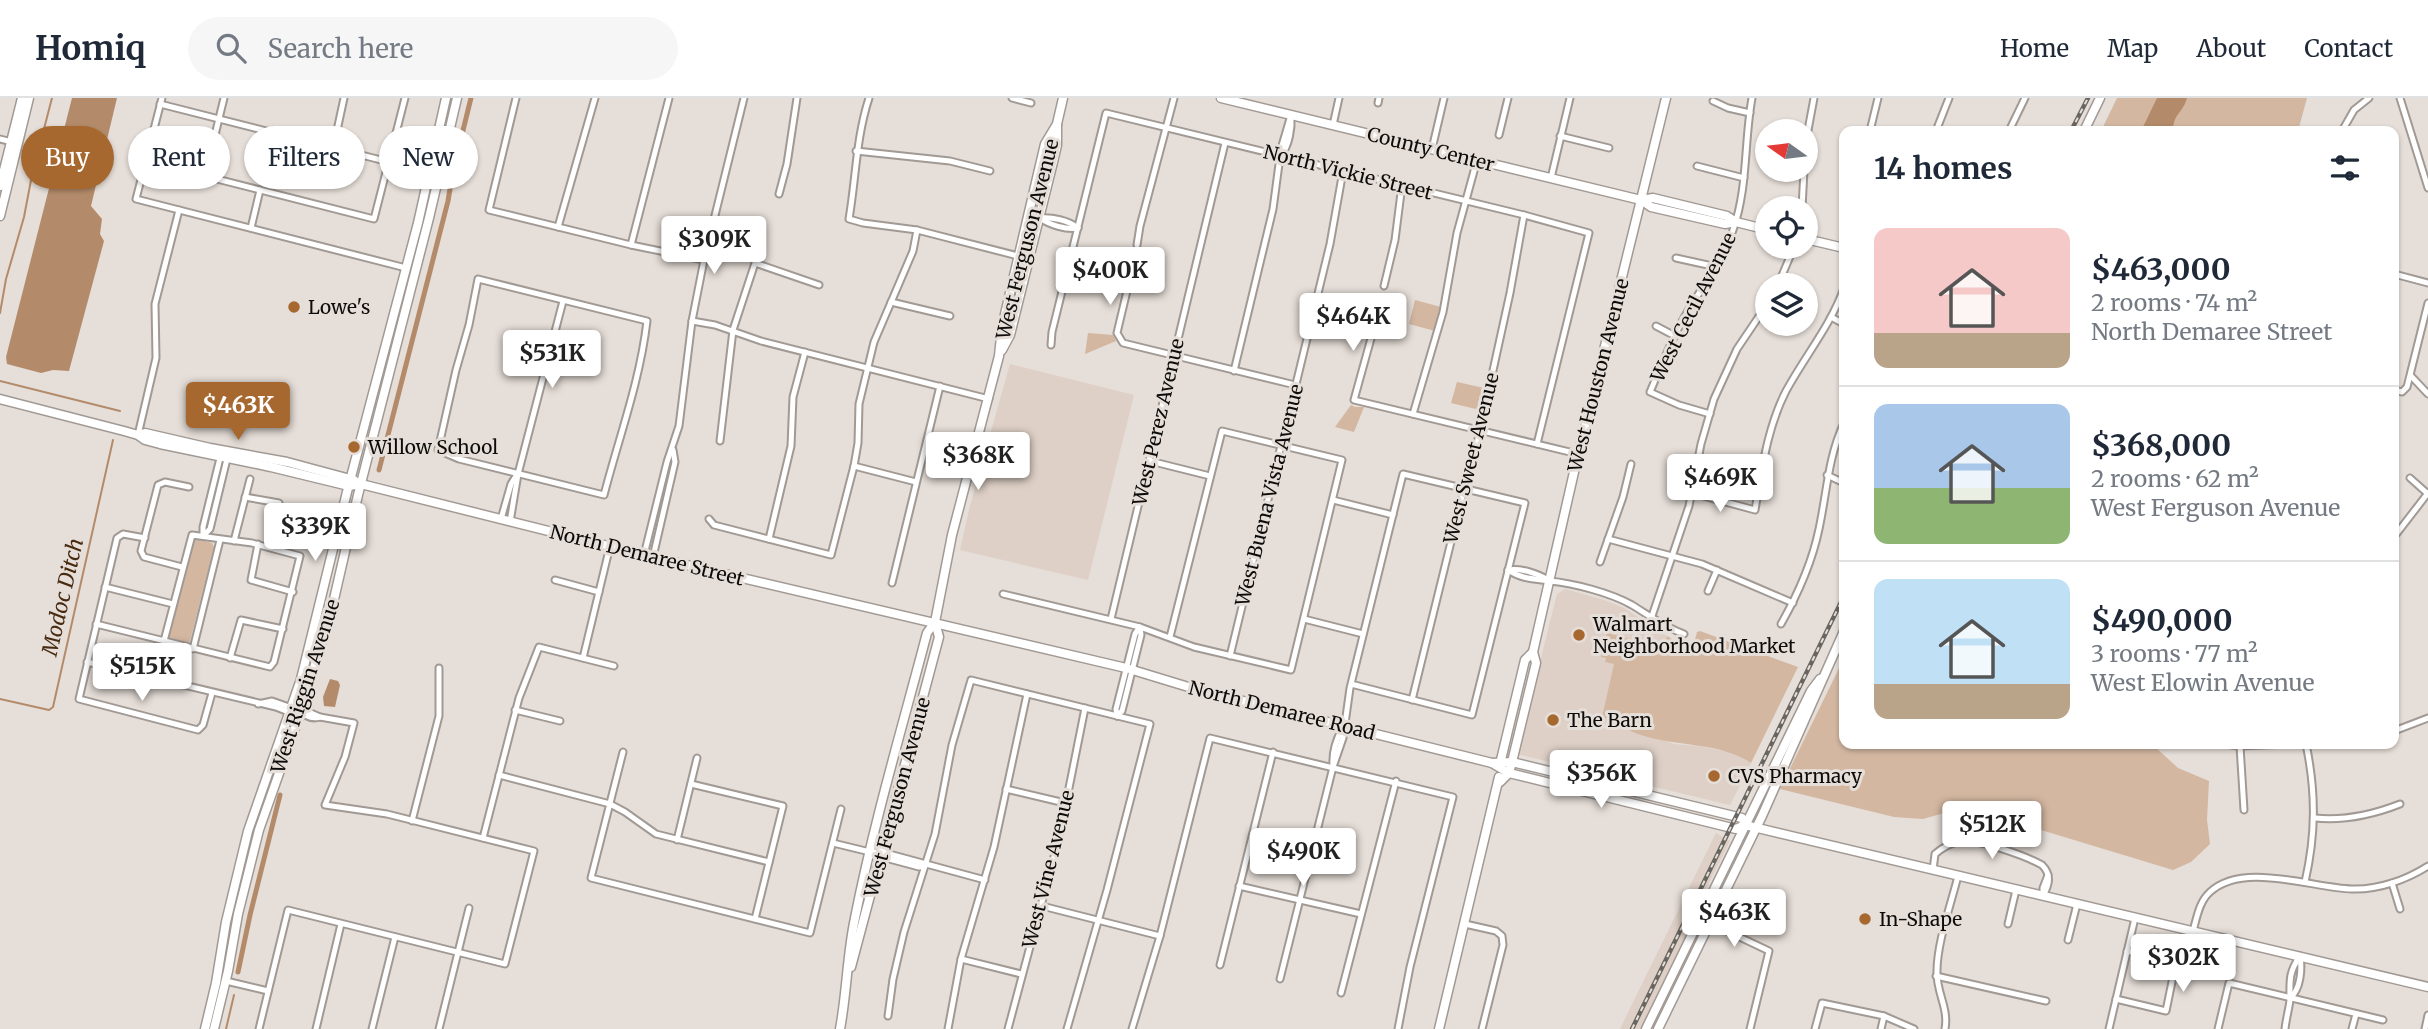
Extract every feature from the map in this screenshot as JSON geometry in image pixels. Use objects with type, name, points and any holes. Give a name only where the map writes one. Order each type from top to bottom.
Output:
[{"type":"main road","points":[[0,216],[22,98]]},
{"type":"main road","points":[[0,186],[30,98]]},
{"type":"main road","name":"West Riggin Avenue","points":[[205,1029],[226,922],[248,831],[299,703],[310,662],[309,648],[406,268],[446,98]]},
{"type":"main road","name":"West Riggin Avenue","points":[[214,1029],[259,830],[296,710],[329,617],[457,98]]},
{"type":"main road","name":"West Ferguson Avenue","points":[[999,356],[1010,335],[1040,218],[1057,145],[1057,124],[1063,98]]},
{"type":"main road","name":"County Center","points":[[1221,98],[1641,200],[1653,198],[1727,216],[1736,222],[1755,227]]},
{"type":"main road","name":"West Houston Avenue","points":[[1500,782],[1509,773],[1512,762],[1536,663],[1533,652],[1578,454],[1666,98]]},
{"type":"main road","points":[[2086,126],[2100,98]]},
{"type":"main road","name":"West Ferguson Avenue","points":[[840,1029],[849,972],[848,956],[870,852],[927,634],[934,622],[955,523],[999,356],[1002,327],[1045,144],[1057,124]]},
{"type":"main road","points":[[1818,242],[1839,247]]},
{"type":"main road","points":[[378,372],[382,380],[377,403],[378,418]]},
{"type":"main road","name":"North Demaree Street","points":[[0,400],[138,435],[152,434],[224,456],[361,484],[643,555],[934,622]]},
{"type":"main road","name":"North Demaree Street","points":[[138,435],[145,440],[185,450],[255,459],[264,457],[350,482]]},
{"type":"main road","name":"West Ferguson Avenue","points":[[849,972],[939,637],[934,622]]},
{"type":"main road","name":"North Demaree Road","points":[[934,622],[1129,669],[1195,689],[1497,764],[1509,773],[1627,803],[1736,829],[1745,825]]},
{"type":"main road","points":[[1658,1029],[1756,827],[1839,641]]},
{"type":"main road","name":"West Houston Avenue","points":[[1439,1029],[1500,782],[1497,764],[1525,660],[1533,652]]},
{"type":"main road","points":[[1646,1029],[1811,691],[1822,677]]},
{"type":"main road","points":[[1497,764],[1512,762],[1742,818],[1745,825]]},
{"type":"main road","points":[[1583,790],[1594,787],[1632,797],[1640,794]]},
{"type":"main road","points":[[1745,825],[2428,987]]},
{"type":"street","points":[[224,98],[205,176],[374,219],[382,189]]},
{"type":"street","points":[[338,126],[344,98]]},
{"type":"street","points":[[398,126],[405,98]]},
{"type":"street","points":[[516,98],[489,210],[704,260]]},
{"type":"street","points":[[558,228],[595,98]]},
{"type":"street","points":[[631,245],[669,98]]},
{"type":"street","points":[[643,555],[667,462],[673,450],[683,404],[692,321],[704,260],[744,98]]},
{"type":"street","points":[[779,194],[787,164],[797,98]]},
{"type":"street","points":[[869,98],[856,151],[856,178],[849,219],[917,230],[1018,256]]},
{"type":"street","points":[[1012,98],[1031,103]]},
{"type":"street","points":[[1137,245],[1174,98]]},
{"type":"street","points":[[1333,125],[1339,98]]},
{"type":"street","points":[[1432,149],[1444,98]]},
{"type":"street","points":[[1499,135],[1508,98]]},
{"type":"street","points":[[1551,178],[1570,98]]},
{"type":"street","name":"West Cecil Avenue","points":[[1710,414],[1679,405],[1650,392],[1675,335],[1717,267],[1736,222],[1744,178],[1752,98]]},
{"type":"street","points":[[1810,119],[1814,98]]},
{"type":"street","points":[[1871,126],[1878,98]]},
{"type":"street","points":[[1938,126],[1949,98]]},
{"type":"street","points":[[2011,126],[2025,98]]},
{"type":"street","points":[[2345,126],[2354,110],[2369,98]]},
{"type":"street","points":[[2400,98],[2428,188]]},
{"type":"street","points":[[244,126],[161,101],[136,199],[416,270]]},
{"type":"street","points":[[1713,101],[1749,113]]},
{"type":"street","name":"North Vickie Street","points":[[1078,228],[1106,113],[1589,233],[1537,444]]},
{"type":"street","points":[[1234,371],[1270,224],[1281,156],[1286,150],[1292,115]]},
{"type":"street","points":[[1560,136],[1609,148]]},
{"type":"street","points":[[0,139],[15,143]]},
{"type":"street","name":"West Perez Avenue","points":[[1111,619],[1225,142]]},
{"type":"street","points":[[856,151],[950,161],[990,171]]},
{"type":"street","points":[[1413,414],[1440,324],[1457,233],[1477,160]]},
{"type":"street","points":[[1697,166],[1744,178]]},
{"type":"street","name":"West Buena Vista Avenue","points":[[1230,656],[1327,256],[1343,171]]},
{"type":"street","points":[[1384,286],[1395,240],[1402,185]]},
{"type":"street","points":[[251,228],[260,191]]},
{"type":"street","points":[[138,435],[156,358],[155,304],[179,210]]},
{"type":"street","name":"West Sweet Avenue","points":[[1412,700],[1480,430],[1524,215]]},
{"type":"street","points":[[1040,218],[1047,223],[1071,229],[1078,228],[1051,345]]},
{"type":"street","points":[[709,519],[714,525],[831,555],[854,466],[858,443],[859,404],[867,367],[874,342],[913,251],[917,230]]},
{"type":"street","points":[[1676,258],[1717,267]]},
{"type":"street","points":[[720,441],[733,330],[755,263],[819,285]]},
{"type":"street","points":[[1131,274],[1117,333],[1119,339],[1126,344],[1295,385]]},
{"type":"street","points":[[2399,275],[2428,283]]},
{"type":"street","points":[[478,279],[563,300],[647,321],[643,356],[635,389],[624,419],[604,495],[459,459],[438,450],[478,279]]},
{"type":"street","points":[[505,521],[563,300]]},
{"type":"street","points":[[1692,492],[1755,510],[1774,418],[1798,370],[1832,317],[1839,300]]},
{"type":"street","points":[[891,302],[950,316]]},
{"type":"street","points":[[2399,391],[2407,387],[2411,376],[2428,303]]},
{"type":"street","points":[[1378,313],[1354,400],[1578,454]]},
{"type":"street","points":[[1832,317],[1839,321]]},
{"type":"street","points":[[692,321],[989,399]]},
{"type":"street","points":[[1651,619],[1692,492],[1701,444],[1720,384],[1737,349],[1755,322]]},
{"type":"street","points":[[1656,326],[1675,335]]},
{"type":"street","points":[[769,539],[789,458],[793,397],[804,352]]},
{"type":"street","points":[[2411,376],[2428,394]]},
{"type":"street","points":[[892,583],[940,386]]},
{"type":"street","points":[[1003,594],[1111,619],[1140,627],[1170,638],[1230,656],[1291,670],[1342,460],[1222,430],[1170,638]]},
{"type":"street","points":[[1781,624],[1805,576],[1816,543],[1827,475],[1839,438]]},
{"type":"street","points":[[653,557],[675,462],[673,450]]},
{"type":"street","points":[[203,536],[209,529],[224,456]]},
{"type":"street","points":[[1150,461],[1210,476]]},
{"type":"street","points":[[1600,562],[1623,497],[1631,464]]},
{"type":"street","points":[[854,466],[916,482]]},
{"type":"street","points":[[1280,979],[1338,759],[1351,684],[1403,474],[1525,503],[1472,715],[1351,684]]},
{"type":"street","points":[[1827,475],[1839,481]]},
{"type":"street","points":[[2399,531],[2428,494],[2410,478]]},
{"type":"street","points":[[234,541],[250,479]]},
{"type":"street","points":[[182,567],[142,555],[160,483],[189,487]]},
{"type":"street","points":[[245,497],[279,503]]},
{"type":"street","points":[[1333,500],[1393,515]]},
{"type":"street","points":[[145,538],[120,534],[117,538],[79,699],[200,729],[204,725],[212,693]]},
{"type":"street","points":[[96,624],[164,642],[230,658],[272,666],[300,556],[258,544],[192,535],[164,642]]},
{"type":"street","points":[[1608,539],[1717,570],[1793,603]]},
{"type":"street","points":[[193,649],[219,540]]},
{"type":"street","points":[[258,544],[251,580],[293,592]]},
{"type":"street","points":[[583,658],[610,547]]},
{"type":"street","points":[[1508,570],[1514,575],[1611,595],[1651,619],[1684,634]]},
{"type":"street","points":[[1708,591],[1717,570]]},
{"type":"street","points":[[555,580],[599,592]]},
{"type":"street","points":[[105,587],[173,604]]},
{"type":"street","points":[[1304,619],[1363,634]]},
{"type":"street","points":[[230,658],[241,620],[283,629]]},
{"type":"street","points":[[1117,716],[1122,711],[1129,669],[1141,635],[1140,627]]},
{"type":"street","points":[[168,682],[177,645]]},
{"type":"street","points":[[483,838],[515,710],[539,647],[614,666]]},
{"type":"street","points":[[87,662],[258,704],[272,703],[315,718],[354,723],[345,757],[325,804],[383,813],[534,851],[505,964],[288,910],[259,1029]]},
{"type":"street","points":[[412,821],[439,716],[439,668]]},
{"type":"street","points":[[888,1016],[904,932],[935,834],[952,745],[971,680],[1150,724],[1067,1029]]},
{"type":"street","points":[[948,1029],[961,959],[985,880],[1027,694]]},
{"type":"street","name":"West Vine Avenue","points":[[1008,1029],[1059,838],[1085,708]]},
{"type":"street","points":[[515,710],[560,721]]},
{"type":"street","points":[[2399,729],[2428,718]]},
{"type":"street","points":[[1132,1029],[1160,936],[1210,738],[1453,797],[1410,967],[1398,1029]]},
{"type":"street","points":[[2240,749],[2244,810]]},
{"type":"street","points":[[2305,882],[2313,849],[2315,818],[2313,778],[2307,749]]},
{"type":"street","points":[[623,752],[591,878],[810,933],[841,809]]},
{"type":"street","points":[[1220,965],[1273,752]]},
{"type":"street","points":[[677,840],[697,758]]},
{"type":"street","points":[[499,775],[610,804],[649,830],[677,840],[769,862]]},
{"type":"street","points":[[1342,993],[1396,782]]},
{"type":"street","points":[[691,783],[783,806],[755,919]]},
{"type":"street","points":[[1006,789],[1065,803]]},
{"type":"street","points":[[2315,818],[2333,820],[2358,817],[2400,804]]},
{"type":"street","points":[[1933,870],[1940,850],[1955,842],[1970,841],[2038,863],[2048,875],[2043,896]]},
{"type":"street","points":[[833,843],[919,867],[925,866],[985,880]]},
{"type":"street","points":[[2193,931],[2204,901],[2211,892],[2224,883],[2237,879],[2268,878],[2354,889],[2392,883],[2428,866]]},
{"type":"street","points":[[1945,1029],[1946,1007],[1936,975],[1937,963],[1958,876]]},
{"type":"street","points":[[2392,883],[2400,909]]},
{"type":"street","points":[[1238,886],[1361,914]]},
{"type":"street","points":[[2008,924],[2016,890]]},
{"type":"street","points":[[2068,940],[2077,904]]},
{"type":"street","points":[[1042,906],[1160,936]]},
{"type":"street","points":[[439,1029],[469,908]]},
{"type":"street","points":[[2109,1029],[2134,918]]},
{"type":"street","points":[[1710,923],[1769,951],[1750,1029]]},
{"type":"street","points":[[316,1029],[341,924]]},
{"type":"street","points":[[1465,924],[1496,931],[1502,936],[1503,944],[1482,1029]]},
{"type":"street","points":[[372,1029],[395,937]]},
{"type":"street","points":[[2116,999],[2166,1011],[2174,972],[2164,969],[2153,957],[2127,951]]},
{"type":"street","points":[[2285,1029],[2290,998],[2288,992],[2294,965],[2300,956]]},
{"type":"street","points":[[961,959],[1021,974]]},
{"type":"street","points":[[1936,975],[2046,1001]]},
{"type":"street","points":[[226,981],[268,992]]},
{"type":"street","points":[[2218,1029],[2229,983],[2383,1020]]},
{"type":"street","points":[[1815,1029],[1822,1003],[1884,1016],[1914,1029]]},
{"type":"street","points":[[2352,1029],[2356,1013]]},
{"type":"street","points":[[2425,1029],[2428,1015]]},
{"type":"street","points":[[1881,1029],[1884,1016]]},
{"type":"shaded area","points":[[72,98],[117,98],[110,126],[65,126]]},
{"type":"shaded area","points":[[2117,98],[2307,98],[2299,126],[2103,126]]},
{"type":"shaded area","points":[[2157,98],[2187,98],[2174,126],[2143,126]]},
{"type":"shaded area","points":[[49,189],[95,189],[91,206],[102,219],[100,234],[104,241],[69,371],[53,370],[41,373],[7,364],[6,357]]},
{"type":"shaded area","points":[[1415,300],[1441,307],[1435,331],[1409,324]]},
{"type":"shaded area","points":[[1088,333],[1113,335],[1116,341],[1085,354]]},
{"type":"shaded area","points":[[1010,364],[1134,395],[1088,580],[960,550]]},
{"type":"shaded area","points":[[1457,382],[1484,388],[1480,410],[1451,403]]},
{"type":"shaded area","points":[[1351,405],[1364,407],[1354,432],[1335,427]]},
{"type":"shaded area","points":[[197,539],[212,543],[214,547],[190,641],[186,644],[171,641],[169,637],[192,541]]},
{"type":"shaded area","points":[[1565,589],[1624,608],[1667,636],[1663,649],[1636,639],[1606,658],[1605,662],[1615,664],[1602,717],[1674,744],[1739,754],[1751,763],[1730,805],[1517,754],[1557,594]]},
{"type":"shaded area","points":[[1697,632],[1798,667],[1751,763],[1726,751],[1641,735],[1602,717],[1614,664],[1605,662],[1606,658],[1601,657],[1607,633],[1663,648],[1667,636],[1682,646],[1690,646],[1694,644]]},
{"type":"shaded area","points":[[1839,668],[1839,749],[2157,749],[2178,768],[2209,781],[2207,820],[2210,844],[2191,862],[2173,870],[1965,807],[1923,819],[1894,817],[1780,789]]},
{"type":"shaded area","points":[[330,679],[338,681],[340,685],[335,707],[324,706],[323,697]]},
{"type":"shaded area","points":[[1716,833],[1730,841],[1696,909],[1699,911],[1680,954],[1642,1029],[1620,1029]]},
{"type":"waterway","points":[[0,313],[6,279],[24,217],[52,98]]},
{"type":"waterway","points":[[379,470],[448,201],[471,98]]},
{"type":"waterway","name":"Modoc Ditch","points":[[0,381],[120,411]]},
{"type":"waterway","name":"Modoc Ditch","points":[[0,699],[49,710],[53,707],[113,440]]},
{"type":"waterway","points":[[238,972],[280,795]]},
{"type":"waterway","points":[[226,1029],[234,995]]},
{"type":"railway","points":[[2074,126],[2088,98]]},
{"type":"railway","points":[[1632,1029],[1839,606]]},
{"type":"place","name":"Lowe's","points":[[294,307]]},
{"type":"place","name":"Willow School","points":[[354,447]]},
{"type":"place","name":"Walmart Neighborhood Market","points":[[1579,635]]},
{"type":"place","name":"The Barn","points":[[1553,720]]},
{"type":"place","name":"CVS Pharmacy","points":[[1714,776]]},
{"type":"place","name":"In-Shape","points":[[1865,919]]}]
